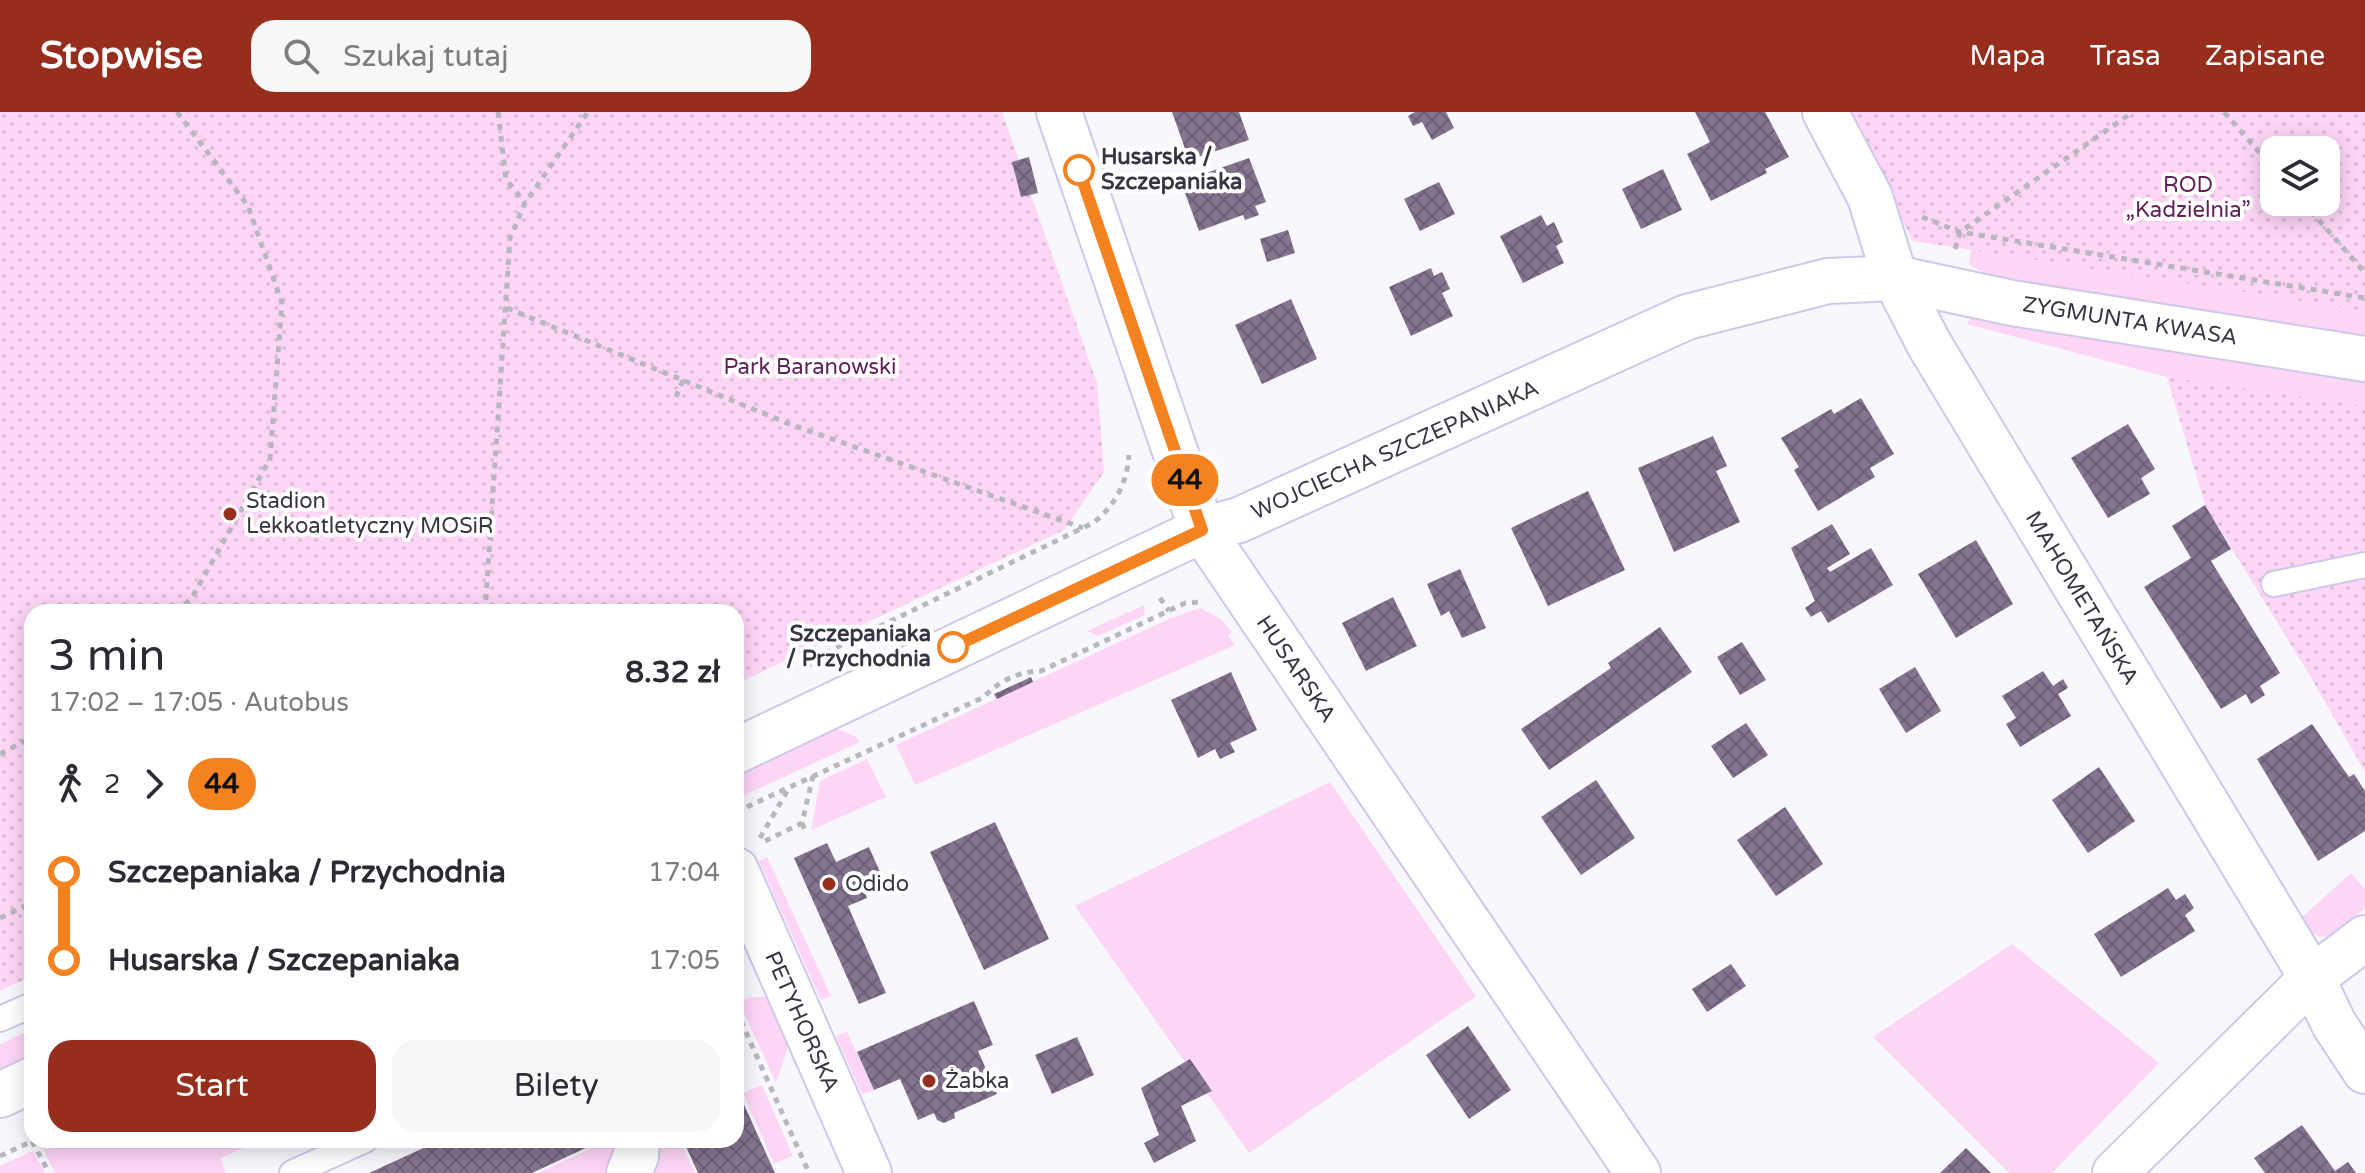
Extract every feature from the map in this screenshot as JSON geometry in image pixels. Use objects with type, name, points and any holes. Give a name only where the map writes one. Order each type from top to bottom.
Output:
[{"type":"street","name":"HUSARSKA","points":[[1059,112],[1202,530],[1638,1173]]},
{"type":"street","name":"MAHOMETAŃSKA","points":[[1825,112],[1870,197],[1895,278],[1929,344],[2312,978],[2334,1024],[2365,1071]]},
{"type":"street","name":"WOJCIECHA SZCZEPANIAKA","points":[[744,747],[1202,530],[1239,520],[1687,317],[1828,281],[1895,278]]},
{"type":"street","name":"ZYGMUNTA KWASA","points":[[1895,278],[2012,303],[2365,359]]},
{"type":"street","name":"PETYHORSKA","points":[[744,888],[869,1173]]},
{"type":"street","points":[[2115,1173],[2312,978],[2365,938]]},
{"type":"street","points":[[0,1095],[24,1084]]},
{"type":"street","points":[[629,1173],[636,1148]]},
{"type":"lane","points":[[2274,584],[2365,565]]},
{"type":"lane","points":[[0,1019],[24,1008]]},
{"type":"lane","points":[[292,1173],[347,1148]]},
{"type":"path","points":[[177,112],[248,206],[282,303],[270,459],[186,604]]},
{"type":"path","points":[[498,112],[506,179],[525,203]]},
{"type":"path","points":[[486,604],[510,238],[525,203],[588,112]]},
{"type":"path","points":[[1960,232],[2133,112]]},
{"type":"path","points":[[2224,112],[2260,153]]},
{"type":"path","points":[[1918,215],[1960,232],[2365,298]]},
{"type":"path","points":[[2315,216],[2365,273]]},
{"type":"path","points":[[507,308],[787,423],[1083,528],[833,649],[797,673]]},
{"type":"path","points":[[676,397],[683,380]]},
{"type":"path","points":[[1160,598],[1169,611]]},
{"type":"path","points":[[744,808],[984,697],[993,686],[1027,671],[1041,671],[1185,603],[1205,603]]},
{"type":"path","points":[[0,754],[24,741]]},
{"type":"path","points":[[806,833],[802,823],[813,776]]},
{"type":"path","points":[[789,787],[757,845],[802,823]]},
{"type":"path","points":[[0,918],[24,907]]},
{"type":"path","points":[[744,1028],[809,1173]]},
{"type":"path","points":[[0,1156],[24,1145]]},
{"type":"path","points":[[37,1148],[49,1173]]},
{"type":"green space","name":"Park Baranowski","points":[[0,112],[1002,112],[1097,383],[1104,472],[1064,530],[744,680],[744,604],[24,604],[24,980],[0,991]]},
{"type":"green space","name":"ROD „Kadzielnia”","points":[[1845,112],[2365,112],[2365,311],[1913,241]]},
{"type":"green space","points":[[1971,250],[2365,311],[2365,345],[2021,291],[1969,265]]},
{"type":"green space","points":[[1973,314],[2365,372],[2365,406],[2167,377],[1967,324]]},
{"type":"green space","points":[[2167,377],[2365,406],[2365,772],[2205,505]]},
{"type":"green space","points":[[1144,605],[1145,615],[1098,636],[1087,631]]},
{"type":"green space","points":[[1200,608],[1221,619],[1232,632],[1228,636],[1235,645],[915,785],[896,745],[1171,618]]},
{"type":"green space","points":[[838,729],[855,736],[860,742],[744,795],[744,774],[751,765]]},
{"type":"green space","points":[[867,759],[886,797],[811,830],[820,781]]},
{"type":"green space","points":[[1330,782],[1476,996],[1249,1153],[1075,906]]},
{"type":"green space","points":[[767,857],[831,996],[821,1000],[759,861]]},
{"type":"green space","points":[[2351,873],[2365,889],[2365,908],[2332,934],[2324,937],[2308,930],[2300,919]]},
{"type":"green space","points":[[2012,944],[2159,1063],[2052,1173],[2009,1173],[1873,1037]]},
{"type":"green space","points":[[768,997],[790,1041],[776,1083],[744,1013],[744,1000]]},
{"type":"green space","points":[[847,1032],[874,1090],[862,1095],[836,1036]]},
{"type":"green space","points":[[24,1033],[24,1059],[0,1070],[0,1044]]},
{"type":"green space","points":[[762,1085],[793,1156],[774,1164],[744,1093]]},
{"type":"green space","points":[[42,1148],[243,1148],[220,1158],[226,1173],[55,1173]]},
{"type":"green space","points":[[592,1148],[623,1148],[617,1173],[538,1173]]},
{"type":"green space","points":[[653,1148],[684,1148],[695,1173],[656,1173],[652,1164]]},
{"type":"green space","points":[[33,1151],[45,1173],[0,1173],[0,1166]]},
{"type":"building","points":[[1172,112],[1239,112],[1249,140],[1189,160]]},
{"type":"building","points":[[1415,112],[1446,112],[1454,128],[1432,140],[1422,122],[1413,126],[1408,116]]},
{"type":"building","points":[[1695,112],[1765,112],[1789,157],[1765,169],[1767,173],[1711,201],[1687,154],[1710,142]]},
{"type":"building","points":[[1029,157],[1038,193],[1021,197],[1012,162]]},
{"type":"building","points":[[1249,158],[1266,202],[1255,206],[1259,215],[1245,220],[1243,215],[1199,231],[1181,182]]},
{"type":"building","points":[[1663,169],[1682,210],[1641,229],[1622,189]]},
{"type":"building","points":[[1439,182],[1455,214],[1420,231],[1404,199]]},
{"type":"building","points":[[1541,215],[1547,226],[1554,222],[1563,242],[1556,246],[1564,263],[1523,283],[1500,236]]},
{"type":"building","points":[[1288,230],[1295,253],[1267,262],[1260,239]]},
{"type":"building","points":[[1431,268],[1434,276],[1442,272],[1450,289],[1442,293],[1453,316],[1411,336],[1389,287]]},
{"type":"building","points":[[1291,299],[1317,359],[1262,384],[1235,325]]},
{"type":"building","points":[[1861,398],[1894,454],[1870,468],[1875,477],[1818,511],[1794,470],[1799,467],[1781,438],[1831,409],[1834,414]]},
{"type":"building","points":[[2128,424],[2155,469],[2141,478],[2150,494],[2108,518],[2071,458]]},
{"type":"building","points":[[1713,436],[1727,466],[1716,471],[1740,522],[1674,552],[1638,468]]},
{"type":"building","points":[[1588,491],[1625,570],[1548,606],[1511,528]]},
{"type":"building","points":[[2205,505],[2231,549],[2211,561],[2280,673],[2260,686],[2265,695],[2251,704],[2246,694],[2221,709],[2144,587],[2191,558],[2172,526]]},
{"type":"building","points":[[1832,524],[1850,554],[1827,568],[1830,572],[1871,548],[1893,585],[1828,623],[1821,611],[1811,617],[1805,608],[1815,601],[1791,548]]},
{"type":"building","points":[[1976,540],[2013,604],[1956,638],[1918,574]]},
{"type":"building","points":[[1460,569],[1486,628],[1462,638],[1449,611],[1441,616],[1427,584]]},
{"type":"building","points":[[1393,597],[1417,646],[1366,671],[1342,623]]},
{"type":"building","points":[[1660,627],[1692,672],[1549,770],[1521,729],[1611,668],[1608,663]]},
{"type":"building","points":[[1742,642],[1766,680],[1740,695],[1717,657]]},
{"type":"building","points":[[1915,667],[1941,711],[1906,733],[1879,689]]},
{"type":"building","points":[[2043,671],[2053,686],[2063,679],[2068,688],[2058,694],[2071,716],[2020,747],[2006,724],[2016,718],[2002,696]]},
{"type":"building","points":[[1231,672],[1257,730],[1230,743],[1235,752],[1220,759],[1215,749],[1198,758],[1171,700]]},
{"type":"building","points":[[1031,677],[1033,682],[997,699],[994,694]]},
{"type":"building","points":[[1746,723],[1768,755],[1733,778],[1711,746]]},
{"type":"building","points":[[2312,724],[2349,777],[2354,774],[2365,791],[2365,831],[2318,861],[2257,759]]},
{"type":"building","points":[[2099,767],[2135,821],[2088,853],[2052,800]]},
{"type":"building","points":[[1596,780],[1635,838],[1581,875],[1541,817]]},
{"type":"building","points":[[1785,807],[1823,864],[1776,896],[1737,840]]},
{"type":"building","points":[[995,822],[1049,939],[984,970],[930,852]]},
{"type":"building","points":[[827,843],[836,862],[869,847],[880,872],[860,881],[867,898],[848,906],[886,993],[859,1004],[794,858]]},
{"type":"building","points":[[2168,888],[2176,900],[2185,894],[2194,908],[2185,915],[2195,931],[2121,977],[2094,934]]},
{"type":"building","points":[[1731,964],[1746,986],[1707,1012],[1692,989]]},
{"type":"building","points":[[974,1001],[993,1045],[978,1051],[997,1094],[954,1113],[955,1118],[944,1123],[937,1120],[934,1113],[918,1120],[900,1079],[874,1090],[857,1052]]},
{"type":"building","points":[[1468,1026],[1511,1090],[1469,1119],[1426,1055]]},
{"type":"building","points":[[1077,1037],[1094,1075],[1052,1094],[1035,1055]]},
{"type":"building","points":[[1190,1059],[1212,1091],[1181,1106],[1196,1141],[1154,1163],[1144,1143],[1159,1135],[1141,1088]]},
{"type":"building","points":[[744,1105],[775,1173],[698,1173],[687,1148],[744,1148]]},
{"type":"building","points":[[2302,1125],[2335,1171],[2348,1162],[2356,1173],[2265,1173],[2254,1158]]},
{"type":"building","points":[[424,1148],[586,1148],[532,1173],[369,1173]]},
{"type":"building","points":[[1966,1148],[1991,1173],[1940,1173]]},
{"type":"bus line","name":"44","points":[[953,647],[1202,530],[1079,170]]},
{"type":"place","name":"Husarska / Szczepaniaka","points":[[1079,170]]},
{"type":"place","name":"Stadion Lekkoatletyczny MOSiR","points":[[230,514]]},
{"type":"place","name":"Szczepaniaka / Przychodnia","points":[[953,647]]},
{"type":"place","name":"Odido","points":[[829,884]]},
{"type":"place","name":"Żabka","points":[[929,1081]]}]
